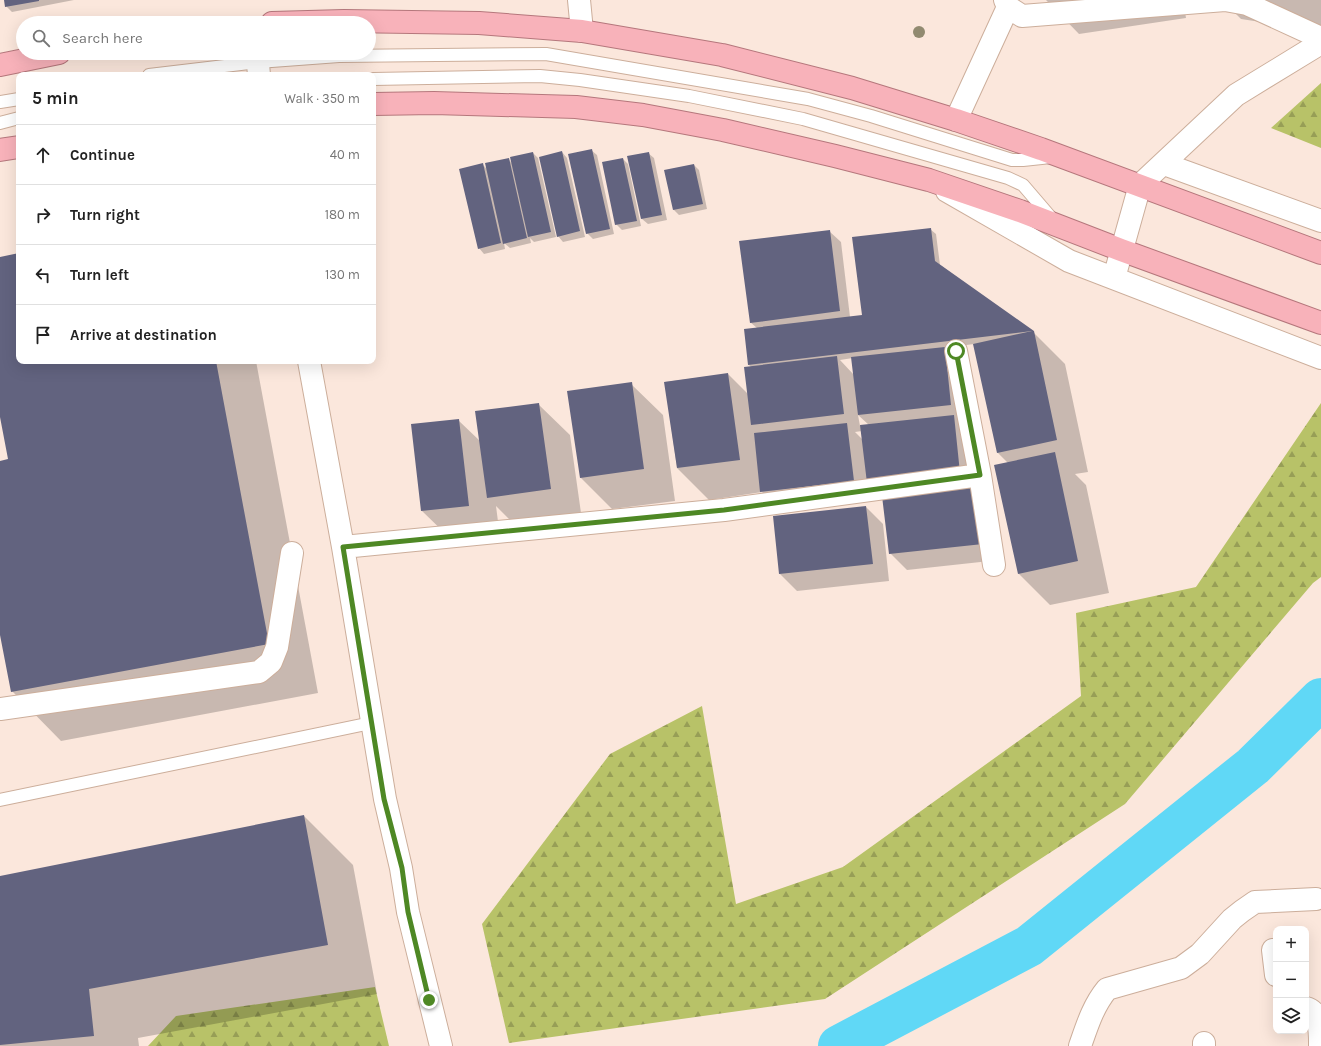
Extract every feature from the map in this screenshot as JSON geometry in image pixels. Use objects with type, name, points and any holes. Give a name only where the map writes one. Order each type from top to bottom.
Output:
[{"type":"highway","points":[[376,21],[479,23],[582,32],[722,55],[852,88],[956,120],[1140,185],[1321,253]]},
{"type":"highway","points":[[0,65],[25,60]]},
{"type":"highway","points":[[376,104],[434,103],[576,107],[643,115],[723,130],[790,145],[929,180],[1321,323]]},
{"type":"highway","points":[[0,150],[16,147]]},
{"type":"street","points":[[579,0],[582,32]]},
{"type":"street","points":[[956,120],[1007,4],[1022,16],[1225,0],[1247,4],[1321,38]]},
{"type":"street","points":[[1114,278],[1140,185],[1236,95],[1321,42]]},
{"type":"street","points":[[1164,164],[1321,221]]},
{"type":"street","points":[[929,180],[1069,261],[1321,358]]},
{"type":"street","points":[[956,351],[980,475],[994,565]]},
{"type":"street","points":[[310,364],[343,547],[384,799],[402,868],[408,912],[440,1046]]},
{"type":"street","points":[[343,547],[724,510],[980,475]]},
{"type":"street","points":[[0,709],[259,672],[271,662],[277,647],[292,553]]},
{"type":"street","points":[[1080,1046],[1093,1010],[1099,998],[1107,989],[1182,968],[1200,954],[1232,919],[1255,902],[1316,899]]},
{"type":"street","points":[[1309,1009],[1318,1019],[1320,1046]]},
{"type":"lane","points":[[376,56],[546,54],[808,99],[871,116],[1012,160],[1058,156]]},
{"type":"lane","points":[[176,72],[293,60]]},
{"type":"lane","points":[[376,79],[540,76],[580,80],[689,96],[803,119],[1008,178],[1023,185],[1057,226]]},
{"type":"lane","points":[[0,102],[16,99]]},
{"type":"lane","points":[[0,123],[16,119]]},
{"type":"lane","points":[[0,800],[371,723]]},
{"type":"green space","points":[[1321,83],[1321,148],[1271,128]]},
{"type":"green space","points":[[1321,403],[1321,577],[1313,583],[1125,804],[825,999],[509,1043],[482,924],[610,754],[702,706],[736,904],[843,867],[1081,696],[1076,613],[1196,587]]},
{"type":"green space","points":[[375,987],[389,1046],[148,1046],[176,1016]]},
{"type":"building","points":[[4,0],[39,0],[39,1],[5,7]]},
{"type":"building","points":[[592,149],[610,229],[586,234],[568,154]]},
{"type":"building","points":[[562,151],[580,231],[557,237],[539,157]]},
{"type":"building","points":[[533,152],[551,232],[528,237],[510,157]]},
{"type":"building","points":[[649,152],[662,215],[641,219],[627,156]]},
{"type":"building","points":[[509,158],[527,238],[503,244],[485,163]]},
{"type":"building","points":[[623,158],[637,221],[615,225],[602,162]]},
{"type":"building","points":[[483,163],[501,243],[478,249],[459,169]]},
{"type":"building","points":[[694,164],[703,204],[673,210],[664,170]]},
{"type":"building","points":[[931,228],[935,261],[1034,331],[1057,440],[997,453],[973,344],[1032,331],[748,365],[744,329],[862,315],[852,237]]},
{"type":"building","points":[[830,230],[840,311],[750,323],[739,241]]},
{"type":"building","points":[[16,254],[16,364],[217,364],[269,644],[11,692],[0,635],[0,461],[8,459],[0,417],[0,257]]},
{"type":"building","points":[[945,347],[951,405],[858,415],[851,357]]},
{"type":"building","points":[[837,356],[844,414],[751,425],[744,367]]},
{"type":"building","points":[[728,373],[740,460],[677,468],[664,382]]},
{"type":"building","points":[[632,382],[644,469],[580,478],[567,391]]},
{"type":"building","points":[[539,403],[551,489],[487,498],[475,411]]},
{"type":"building","points":[[954,415],[960,473],[867,483],[860,425]]},
{"type":"building","points":[[459,419],[469,506],[421,511],[411,424]]},
{"type":"building","points":[[847,423],[854,481],[760,492],[754,433]]},
{"type":"building","points":[[1055,452],[1078,561],[1018,574],[994,465]]},
{"type":"building","points":[[976,485],[983,544],[889,554],[882,496]]},
{"type":"building","points":[[866,506],[873,564],[779,574],[773,516]]},
{"type":"building","points":[[304,815],[328,945],[89,989],[94,1036],[0,1045],[0,876]]},
{"type":"waterway","points":[[839,1046],[1029,946],[1253,766],[1321,699]]},
{"type":"route","points":[[429,1000],[408,912],[402,868],[384,799],[343,547],[724,510],[980,475],[956,351]]}]
